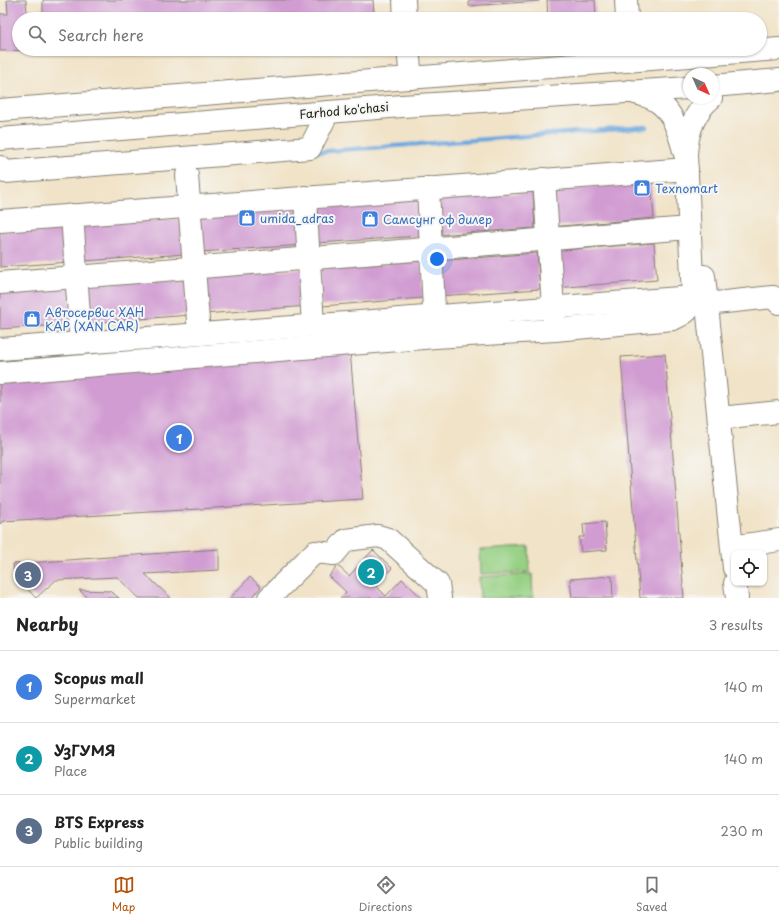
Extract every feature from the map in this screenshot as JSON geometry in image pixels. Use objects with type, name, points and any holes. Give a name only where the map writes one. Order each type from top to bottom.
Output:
[{"type":"main road","points":[[404,0],[405,12]]},
{"type":"main road","points":[[626,0],[627,12]]},
{"type":"main road","points":[[767,50],[779,49]]},
{"type":"main road","points":[[409,56],[411,78]]},
{"type":"main road","points":[[0,110],[411,78],[621,56]]},
{"type":"main road","points":[[686,56],[687,68]]},
{"type":"main road","points":[[724,85],[779,80]]},
{"type":"main road","name":"Farhod ko'chasi","points":[[0,139],[328,112],[625,90],[683,88]]},
{"type":"main road","points":[[625,90],[657,100],[666,107],[680,136],[686,162]]},
{"type":"main road","points":[[692,104],[700,238],[700,300]]},
{"type":"main road","points":[[705,104],[687,137],[686,162],[689,228],[719,418],[732,550]]},
{"type":"main road","points":[[0,167],[5,172],[310,148],[328,112]]},
{"type":"main road","points":[[0,220],[544,179],[686,162]]},
{"type":"main road","points":[[186,175],[190,206],[193,268],[199,334]]},
{"type":"main road","points":[[544,179],[555,330]]},
{"type":"main road","points":[[428,188],[435,337]]},
{"type":"main road","points":[[305,198],[313,325]]},
{"type":"main road","points":[[72,215],[81,342]]},
{"type":"main road","points":[[0,283],[689,228]]},
{"type":"main road","points":[[0,349],[553,307],[773,297],[779,303]]},
{"type":"main road","points":[[0,373],[435,337],[555,330],[673,319],[683,314],[700,300]]},
{"type":"main road","points":[[719,418],[779,412]]},
{"type":"main road","points":[[269,598],[315,552],[334,554],[346,540],[378,536],[388,539],[438,584],[440,598]]},
{"type":"main road","points":[[752,550],[779,540]]},
{"type":"main road","points":[[735,586],[737,598]]},
{"type":"green space","points":[[529,547],[530,572],[481,574],[480,550]]},
{"type":"green space","points":[[532,574],[533,598],[480,598],[479,577]]},
{"type":"building","points":[[7,0],[26,0],[27,12],[12,12],[12,51],[0,51],[0,14],[8,14]]},
{"type":"building","points":[[43,0],[373,0],[374,12],[43,12]]},
{"type":"building","points":[[469,0],[539,0],[539,1],[469,6]]},
{"type":"building","points":[[547,0],[595,0],[596,12],[548,12]]},
{"type":"building","points":[[651,182],[654,218],[550,227],[547,190]]},
{"type":"building","points":[[533,192],[535,228],[435,235],[432,199]]},
{"type":"building","points":[[418,200],[420,236],[318,243],[315,207]]},
{"type":"building","points":[[302,209],[304,245],[200,252],[197,216]]},
{"type":"building","points":[[184,218],[186,254],[83,261],[81,225]]},
{"type":"building","points":[[67,226],[70,262],[0,267],[0,231]]},
{"type":"building","points":[[654,243],[657,280],[554,288],[551,251]]},
{"type":"building","points":[[537,253],[540,289],[438,296],[436,261]]},
{"type":"building","points":[[421,261],[423,298],[322,306],[319,269]]},
{"type":"building","points":[[305,269],[308,306],[204,314],[202,276]]},
{"type":"building","points":[[188,278],[190,315],[88,323],[85,285]]},
{"type":"building","points":[[70,287],[73,324],[0,329],[0,293]]},
{"type":"building","points":[[350,351],[363,499],[3,521],[0,524],[0,377]]},
{"type":"building","points":[[665,354],[684,598],[640,598],[621,357]]},
{"type":"building","points":[[605,522],[607,550],[581,552],[579,537],[584,537],[583,524]]},
{"type":"building","points":[[219,549],[219,570],[145,574],[171,598],[139,598],[117,577],[56,580],[36,598],[14,575],[13,564]]},
{"type":"building","points":[[373,550],[392,568],[376,586],[386,596],[402,579],[422,598],[340,598],[346,592],[329,576],[338,566],[349,576]]},
{"type":"building","points":[[612,576],[613,598],[572,598],[570,579]]},
{"type":"building","points":[[250,577],[261,587],[251,598],[230,598]]},
{"type":"building","points":[[79,590],[110,591],[119,598],[88,598]]},
{"type":"waterway","points":[[315,152],[646,127]]},
{"type":"place","name":"Texnomart","points":[[642,188]]},
{"type":"place","name":"umida_adras","points":[[247,218]]},
{"type":"place","name":"Самсунг оф дилер","points":[[370,219]]},
{"type":"place","name":"Автосервис ХАН КАР (XAN CAR)","points":[[32,319]]},
{"type":"place","name":"Scopus mall","points":[[179,438]]},
{"type":"place","name":"УзГУМЯ","points":[[371,572]]},
{"type":"place","name":"BTS Express","points":[[28,575]]}]
